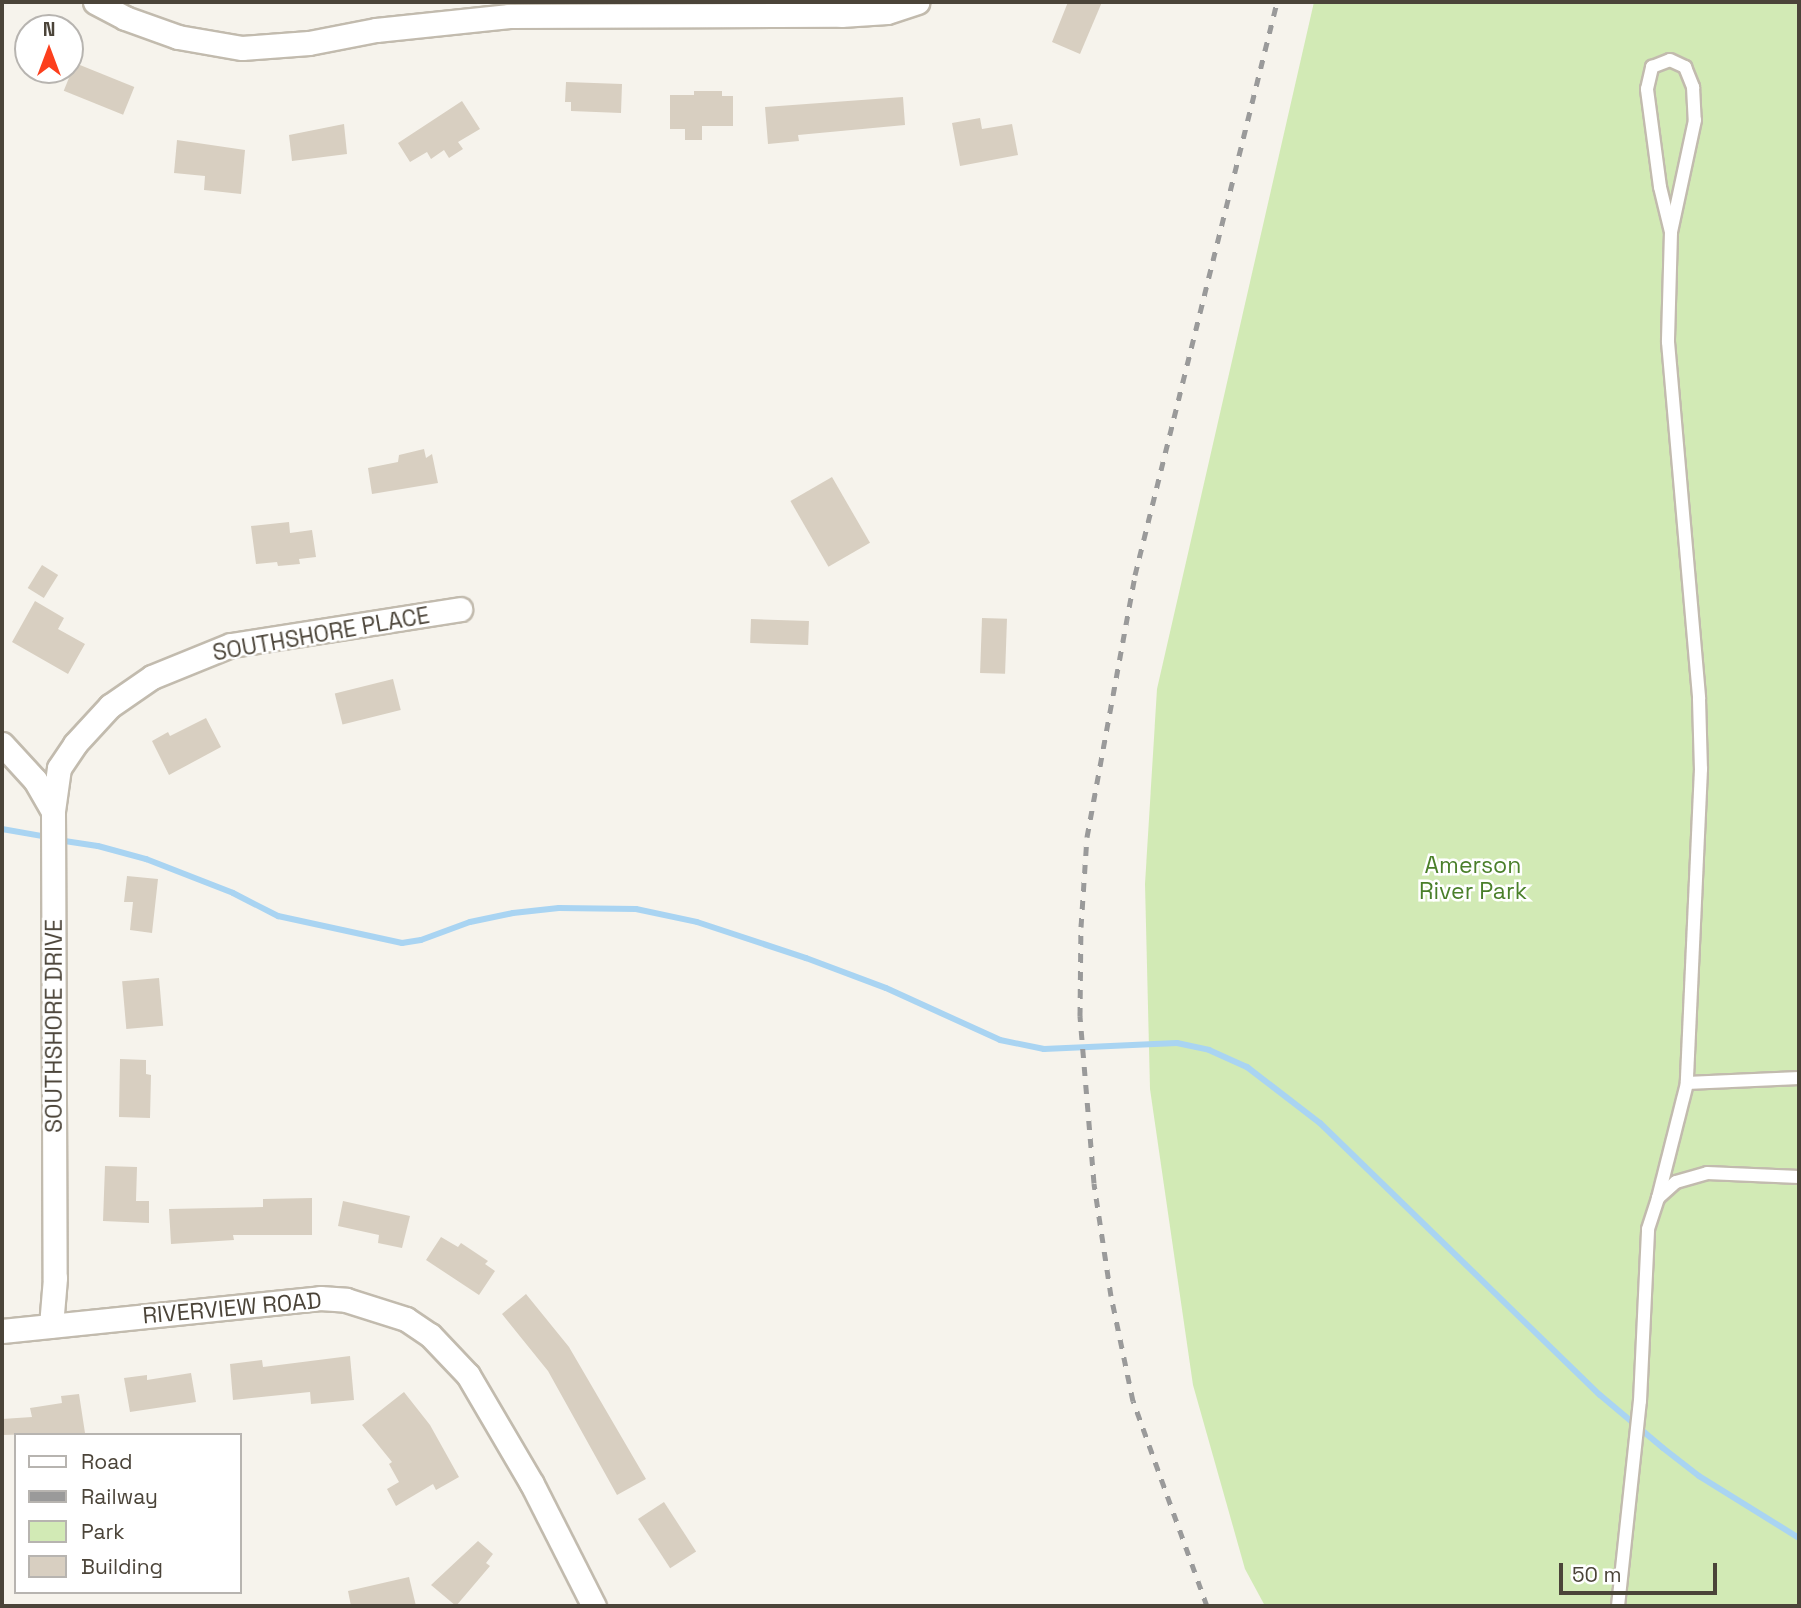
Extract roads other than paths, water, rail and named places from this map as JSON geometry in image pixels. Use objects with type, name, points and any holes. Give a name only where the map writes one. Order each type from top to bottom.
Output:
[{"type":"street","points":[[94,2],[125,19],[178,37],[242,48],[309,43],[376,30],[509,16],[841,15],[887,12],[917,2]]},
{"type":"street","name":"SOUTHSHORE PLACE","points":[[53,811],[59,768],[75,744],[110,706],[152,677],[231,645],[460,609]]},
{"type":"street","name":"SOUTHSHORE DRIVE","points":[[2,744],[35,780],[53,811],[55,1278],[51,1326]]},
{"type":"street","name":"RIVERVIEW ROAD","points":[[2,1331],[320,1298],[346,1300],[406,1319],[430,1335],[468,1375],[532,1484],[594,1606]]},
{"type":"lane","points":[[1618,1606],[1640,1401],[1648,1229],[1688,1083],[1701,769],[1695,660],[1668,366],[1671,232],[1695,120],[1693,87],[1685,67],[1670,60],[1652,67],[1647,89],[1660,187],[1671,232]]},
{"type":"lane","points":[[1688,1083],[1799,1078]]},
{"type":"lane","points":[[1658,1198],[1676,1182],[1707,1173],[1799,1177]]},
{"type":"waterway","points":[[2,829],[48,837]]},
{"type":"waterway","points":[[58,840],[98,846],[146,859],[233,893],[278,916],[402,943],[421,940],[470,922],[513,913],[559,908],[636,909],[697,922],[806,958],[886,988],[1000,1040],[1044,1049],[1177,1043],[1209,1050],[1247,1067],[1320,1123],[1600,1395],[1663,1448],[1699,1476],[1799,1538]]},
{"type":"railway","points":[[1207,1606],[1133,1401],[1111,1296],[1094,1183],[1080,1016],[1081,927],[1087,837],[1135,575],[1277,2]]},
{"type":"park label","name":"Amerson River Park","points":[[1473,878]]}]
